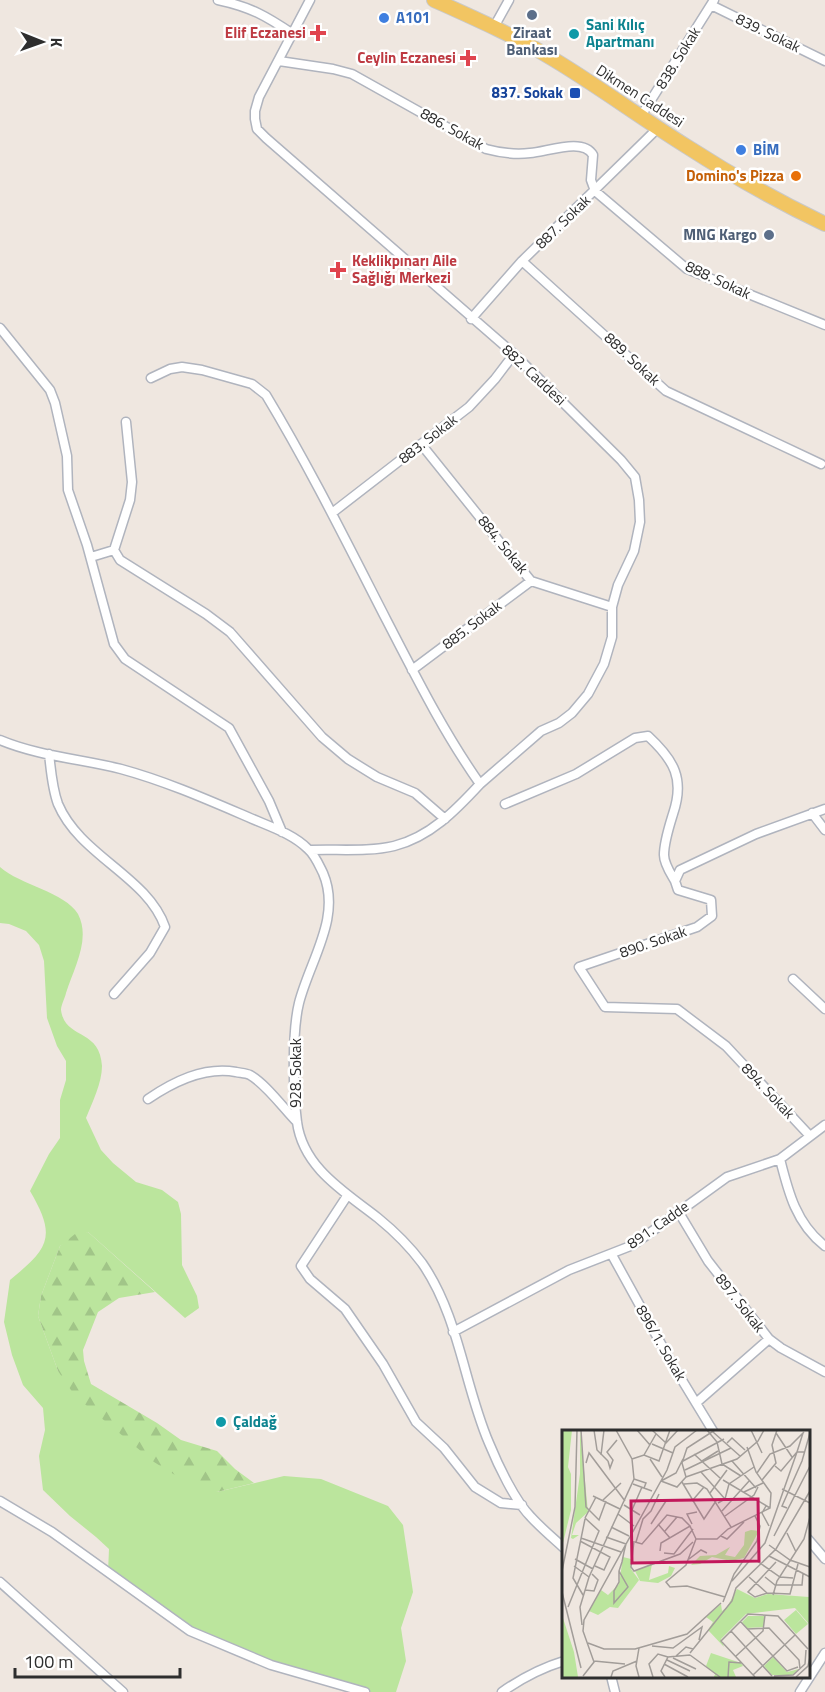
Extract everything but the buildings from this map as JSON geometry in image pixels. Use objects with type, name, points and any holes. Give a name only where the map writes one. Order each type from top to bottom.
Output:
[{"type":"main road","name":"Dikmen Caddesi","points":[[434,0],[494,27],[553,59],[658,128],[772,198],[825,224]]},
{"type":"street","points":[[218,0],[243,5],[266,16],[294,34]]},
{"type":"street","name":"882. Caddesi","points":[[310,0],[259,97],[255,111],[257,129],[313,181],[514,354],[621,460],[635,477],[640,522],[633,551],[626,572],[618,585],[612,607],[612,637],[604,664],[588,694],[572,714],[541,731],[480,784],[445,819],[415,838],[395,845],[311,850]]},
{"type":"street","points":[[494,27],[509,0]]},
{"type":"street","name":"839. Sokak","points":[[713,3],[825,61]]},
{"type":"street","name":"838. Sokak","points":[[641,116],[713,3]]},
{"type":"street","name":"886. Sokak","points":[[279,61],[352,74],[486,149],[507,154],[532,153],[563,147],[584,147],[594,155],[591,180],[596,191]]},
{"type":"street","name":"887. Sokak","points":[[471,318],[522,261],[658,128]]},
{"type":"street","name":"888. Sokak","points":[[596,191],[687,269],[825,325]]},
{"type":"street","name":"889. Sokak","points":[[522,261],[666,391],[821,464]]},
{"type":"street","points":[[0,328],[50,390],[56,403],[67,456],[68,490],[91,557],[114,644],[125,659],[229,728],[269,801],[282,832]]},
{"type":"street","name":"883. Sokak","points":[[332,513],[469,406],[495,379],[514,354]]},
{"type":"street","points":[[152,378],[170,369],[182,367],[219,374],[252,384],[266,395],[332,513],[412,670],[460,755],[480,784]]},
{"type":"street","points":[[126,422],[132,482],[130,500],[114,550],[120,560],[206,614],[230,632],[322,737],[348,759],[377,777],[415,793],[445,819]]},
{"type":"street","name":"884. Sokak","points":[[421,444],[531,581],[612,607]]},
{"type":"street","points":[[91,557],[114,550]]},
{"type":"street","name":"885. Sokak","points":[[412,670],[531,581]]},
{"type":"street","points":[[505,804],[576,774],[635,738],[648,736],[671,760],[677,774],[675,808],[668,831],[664,858],[675,881]]},
{"type":"street","points":[[0,740],[21,748],[120,769],[175,786],[282,832],[311,850]]},
{"type":"street","points":[[49,754],[58,805],[72,828],[87,845],[111,863],[151,902],[162,917],[165,927],[150,953],[114,994]]},
{"type":"street","points":[[675,881],[680,870],[756,834],[825,808]]},
{"type":"street","points":[[812,813],[825,830]]},
{"type":"street","name":"928. Sokak","points":[[311,850],[328,885],[329,910],[325,931],[312,961],[298,1005],[295,1040],[297,1123],[302,1140],[319,1170],[347,1196],[380,1220],[405,1243],[422,1263],[453,1332],[489,1443],[522,1505],[530,1516],[562,1546]]},
{"type":"street","name":"890. Sokak","points":[[675,881],[678,890],[711,900],[712,916],[697,927],[579,967],[605,1007],[677,1010],[726,1046]]},
{"type":"street","points":[[792,979],[825,1009]]},
{"type":"street","name":"894. Sokak","points":[[726,1046],[810,1136]]},
{"type":"street","points":[[148,1099],[181,1080],[214,1071],[230,1071],[249,1075],[297,1123]]},
{"type":"street","name":"891. Cadde","points":[[453,1332],[568,1270],[633,1245],[678,1210],[727,1177],[780,1159],[825,1125]]},
{"type":"street","points":[[780,1159],[790,1198],[804,1225],[825,1245]]},
{"type":"street","points":[[347,1196],[301,1266],[310,1279],[345,1309],[383,1364],[416,1422],[444,1449],[475,1487],[501,1503],[522,1505]]},
{"type":"street","name":"897. Sokak","points":[[678,1210],[708,1261],[769,1339],[825,1372]]},
{"type":"street","name":"896/1. Sokak","points":[[612,1255],[712,1430]]},
{"type":"street","points":[[696,1403],[769,1339]]},
{"type":"street","points":[[0,1501],[52,1532],[190,1631],[271,1665],[365,1692]]},
{"type":"street","points":[[810,1541],[825,1559]]},
{"type":"street","points":[[0,1582],[123,1692]]},
{"type":"street","points":[[810,1676],[825,1653]]},
{"type":"street","points":[[502,1692],[545,1666],[562,1662]]},
{"type":"street","points":[[611,1677],[615,1692]]},
{"type":"street","points":[[800,1692],[810,1677]]},
{"type":"green space","points":[[0,867],[19,879],[63,900],[78,914],[82,924],[82,943],[61,1010],[69,1026],[89,1039],[100,1054],[102,1066],[100,1079],[86,1118],[101,1150],[113,1163],[136,1182],[162,1190],[178,1202],[181,1214],[182,1265],[197,1296],[199,1308],[185,1318],[88,1232],[60,1246],[41,1296],[38,1316],[58,1371],[217,1492],[284,1476],[321,1479],[388,1506],[403,1525],[413,1592],[401,1628],[406,1661],[396,1692],[365,1692],[271,1665],[190,1631],[108,1572],[109,1549],[43,1490],[39,1456],[45,1430],[43,1408],[23,1385],[12,1355],[4,1322],[10,1280],[33,1259],[45,1241],[44,1220],[30,1191],[60,1138],[60,1100],[66,1080],[66,1061],[57,1046],[47,1018],[44,961],[39,945],[26,931],[0,923]]},
{"type":"green space","points":[[88,1232],[155,1292],[119,1298],[98,1312],[83,1350],[91,1384],[181,1440],[217,1451],[235,1469],[254,1483],[217,1492],[199,1490],[154,1462],[75,1396],[58,1371],[38,1316],[41,1296],[60,1246],[75,1234]]},
{"type":"place","name":"Ziraat Bankası","points":[[532,15]]},
{"type":"place","name":"A101","points":[[384,18]]},
{"type":"place","name":"Elif Eczanesi","points":[[318,33]]},
{"type":"place","name":"Sani Kılıç Apartmanı","points":[[574,34]]},
{"type":"place","name":"Ceylin Eczanesi","points":[[468,58]]},
{"type":"place","name":"837. Sokak","points":[[575,93]]},
{"type":"place","name":"BİM","points":[[741,150]]},
{"type":"place","name":"Domino's Pizza","points":[[796,176]]},
{"type":"place","name":"MNG Kargo","points":[[769,235]]},
{"type":"place","name":"Keklikpınarı Aile Sağlığı Merkezi","points":[[338,270]]},
{"type":"place","name":"Çaldağ","points":[[221,1422]]}]
